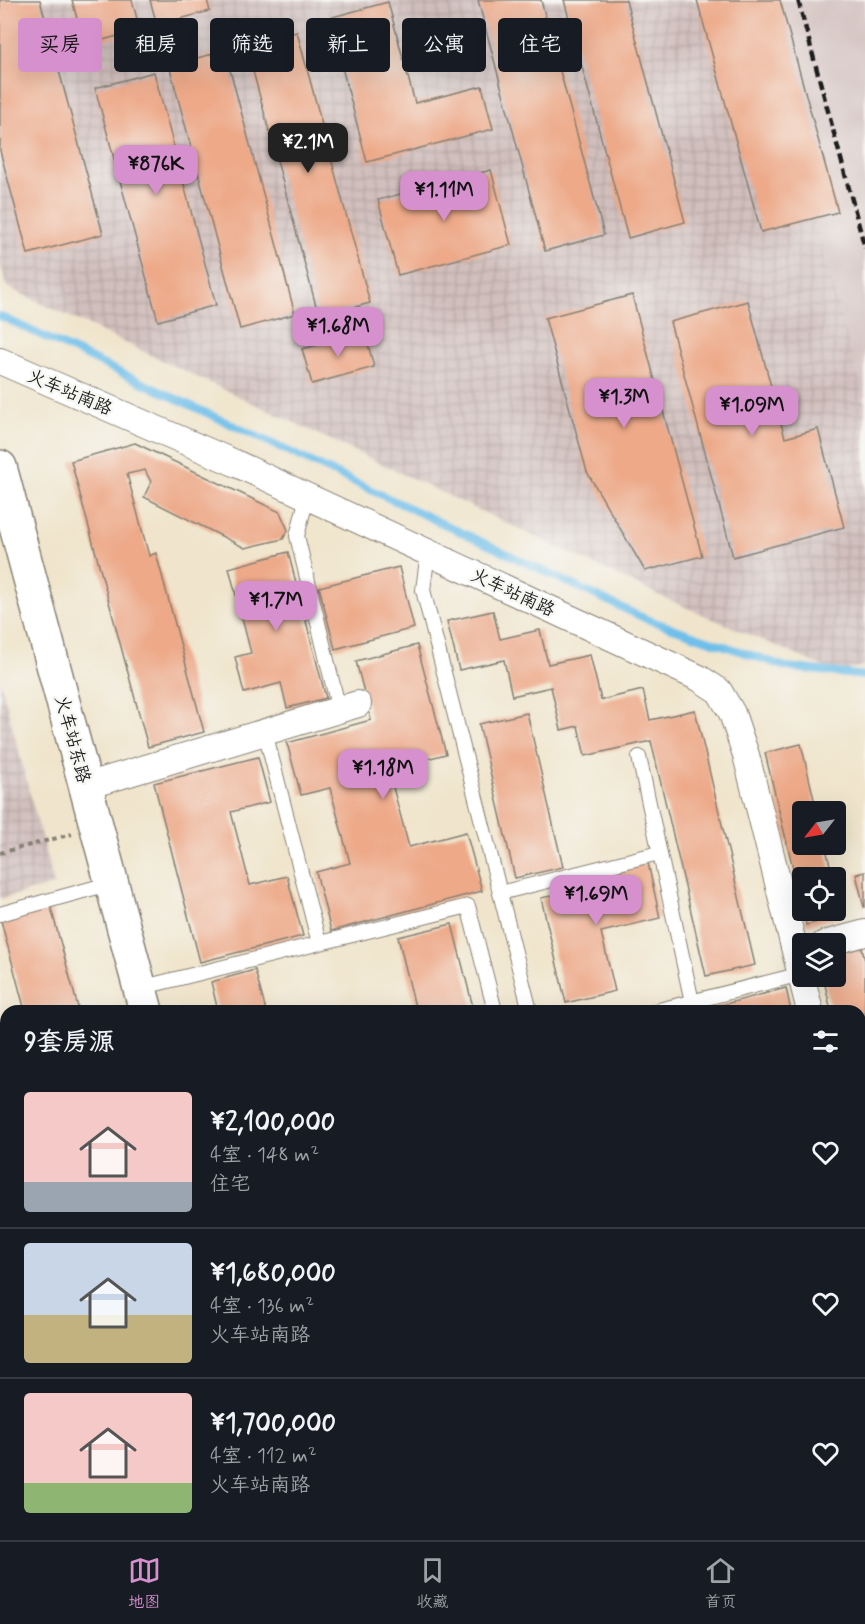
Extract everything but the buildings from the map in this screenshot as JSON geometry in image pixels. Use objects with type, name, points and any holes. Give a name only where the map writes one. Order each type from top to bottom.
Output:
[{"type":"main road","name":"火车站东路","points":[[2,487],[143,999]]},
{"type":"street","name":"火车站南路","points":[[0,361],[237,464],[699,678],[719,690],[732,713],[746,755],[793,933]]},
{"type":"street","points":[[86,786],[349,707]]},
{"type":"street","points":[[846,938],[865,933]]},
{"type":"street","name":"火车站南路","points":[[805,987],[809,1005]]},
{"type":"lane","points":[[307,497],[297,536],[349,707]]},
{"type":"lane","points":[[428,552],[423,590],[528,1005]]},
{"type":"lane","points":[[264,732],[320,943]]},
{"type":"lane","points":[[639,757],[692,1002]]},
{"type":"lane","points":[[500,893],[659,853]]},
{"type":"lane","points":[[0,914],[112,883]]},
{"type":"lane","points":[[143,999],[320,943],[468,906],[493,1005]]},
{"type":"lane","points":[[680,1005],[792,961]]},
{"type":"path","points":[[0,853],[73,833]]},
{"type":"shaded area","points":[[0,0],[756,0],[865,402],[865,665],[838,673],[669,600],[7,287],[0,264]]},
{"type":"shaded area","points":[[756,0],[865,0],[865,402]]},
{"type":"shaded area","points":[[0,680],[54,885],[0,899]]},
{"type":"waterway","points":[[0,316],[646,619],[786,667],[865,676]]},
{"type":"railway","points":[[798,0],[865,248]]}]
